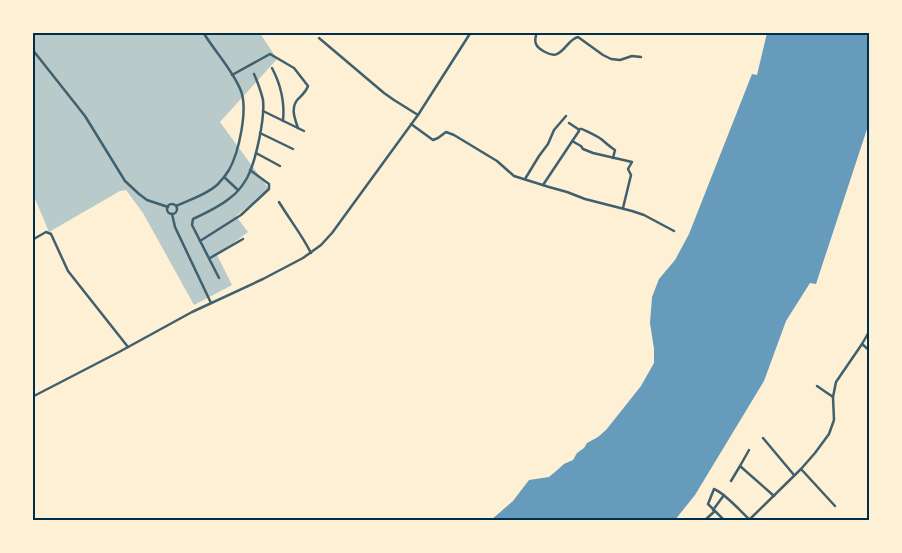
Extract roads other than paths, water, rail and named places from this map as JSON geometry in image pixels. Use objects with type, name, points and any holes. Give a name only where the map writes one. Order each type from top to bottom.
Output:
[{"type":"street","points":[[32,49],[85,116],[125,181],[147,200],[168,207],[172,204],[176,206],[216,186],[228,172],[236,154],[244,104],[240,90],[232,75],[203,32]]},
{"type":"street","points":[[32,397],[211,303],[262,279],[321,246],[412,124],[472,32]]},
{"type":"street","points":[[537,32],[535,40],[537,45],[541,50],[553,55],[558,54],[574,38],[578,37],[611,59],[620,60],[632,56],[641,56]]},
{"type":"street","points":[[319,38],[384,93],[418,115]]},
{"type":"street","points":[[232,75],[270,54],[294,68],[308,86],[306,91],[295,102],[294,115],[298,128]]},
{"type":"street","points":[[272,68],[282,90],[284,105],[283,121]]},
{"type":"street","points":[[219,278],[192,225],[194,220],[230,198],[248,177],[256,153],[263,111],[262,93],[254,74]]},
{"type":"street","points":[[263,111],[304,131]]},
{"type":"street","points":[[526,179],[548,144],[554,130],[566,116]]},
{"type":"street","points":[[569,123],[579,130],[582,128],[614,149],[613,158]]},
{"type":"street","points":[[412,124],[433,140],[448,132],[497,161],[514,176],[585,199],[644,215],[674,230]]},
{"type":"street","points":[[542,185],[579,130]]},
{"type":"street","points":[[260,133],[293,149]]},
{"type":"street","points":[[572,141],[583,149],[632,162],[628,169],[631,175],[622,208]]},
{"type":"street","points":[[256,153],[280,166]]},
{"type":"street","points":[[200,241],[241,215],[269,189],[269,184],[250,170]]},
{"type":"street","points":[[224,176],[238,190]]},
{"type":"street","points":[[280,202],[311,253]]},
{"type":"street","points":[[172,214],[176,212],[176,206]]},
{"type":"street","points":[[168,207],[168,212],[172,214],[178,234],[211,303]]},
{"type":"street","points":[[32,240],[46,232],[50,234],[68,271],[128,346]]},
{"type":"street","points":[[210,259],[243,239]]},
{"type":"street","points":[[724,520],[708,505],[713,490],[717,490],[724,495],[750,520],[824,443],[832,430],[835,415],[834,387],[870,330]]},
{"type":"street","points":[[862,344],[870,350]]},
{"type":"street","points":[[817,386],[833,397]]},
{"type":"street","points":[[763,438],[795,475]]},
{"type":"street","points":[[731,481],[749,450]]},
{"type":"street","points":[[740,466],[774,496]]},
{"type":"street","points":[[801,469],[835,506]]},
{"type":"street","points":[[705,520],[724,495]]},
{"type":"water","points":[[767,33],[869,33],[869,123],[816,284],[810,283],[786,321],[764,381],[695,495],[675,520],[491,520],[513,501],[529,480],[549,477],[564,464],[573,460],[587,443],[606,430],[641,386],[654,363],[650,323],[652,297],[659,279],[675,260],[689,234],[752,74],[757,75]]}]
